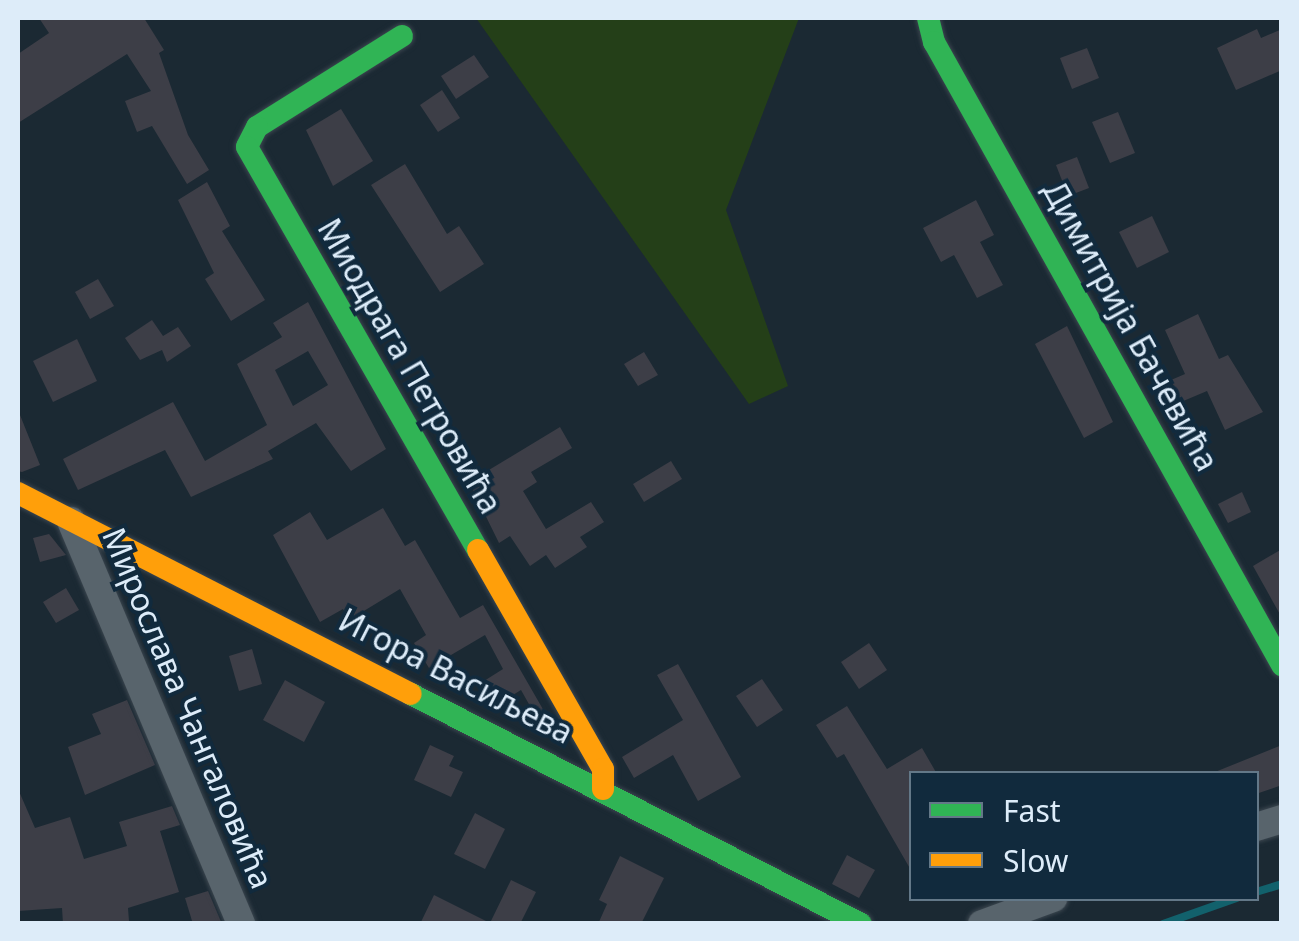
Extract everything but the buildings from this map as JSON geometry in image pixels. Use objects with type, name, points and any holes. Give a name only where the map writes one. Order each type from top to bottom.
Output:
[{"type":"street","name":"Димитрија Бачевића","points":[[928,18],[1282,665]]},
{"type":"street","name":"Миодрага Петровића","points":[[402,36],[257,126],[247,146],[603,770],[603,789]]},
{"type":"street","name":"Игора Васиљева","points":[[18,493],[862,924]]},
{"type":"street","name":"Мирослава Чангаловића","points":[[71,521],[241,924]]},
{"type":"street","points":[[982,924],[1045,901]]},
{"type":"green space","points":[[476,18],[799,18],[726,210],[788,386],[749,404]]},
{"type":"waterway","points":[[1259,891],[1282,884]]},
{"type":"waterway","points":[[1163,924],[1228,901]]},
{"type":"traffic: fast","points":[[928,18],[934,42],[1282,665]]},
{"type":"traffic: fast","points":[[402,36],[257,127],[247,147],[478,550]]},
{"type":"traffic: fast","points":[[411,694],[861,924]]},
{"type":"traffic: slow","points":[[18,493],[411,694]]},
{"type":"traffic: slow","points":[[478,550],[603,769],[603,789]]}]
